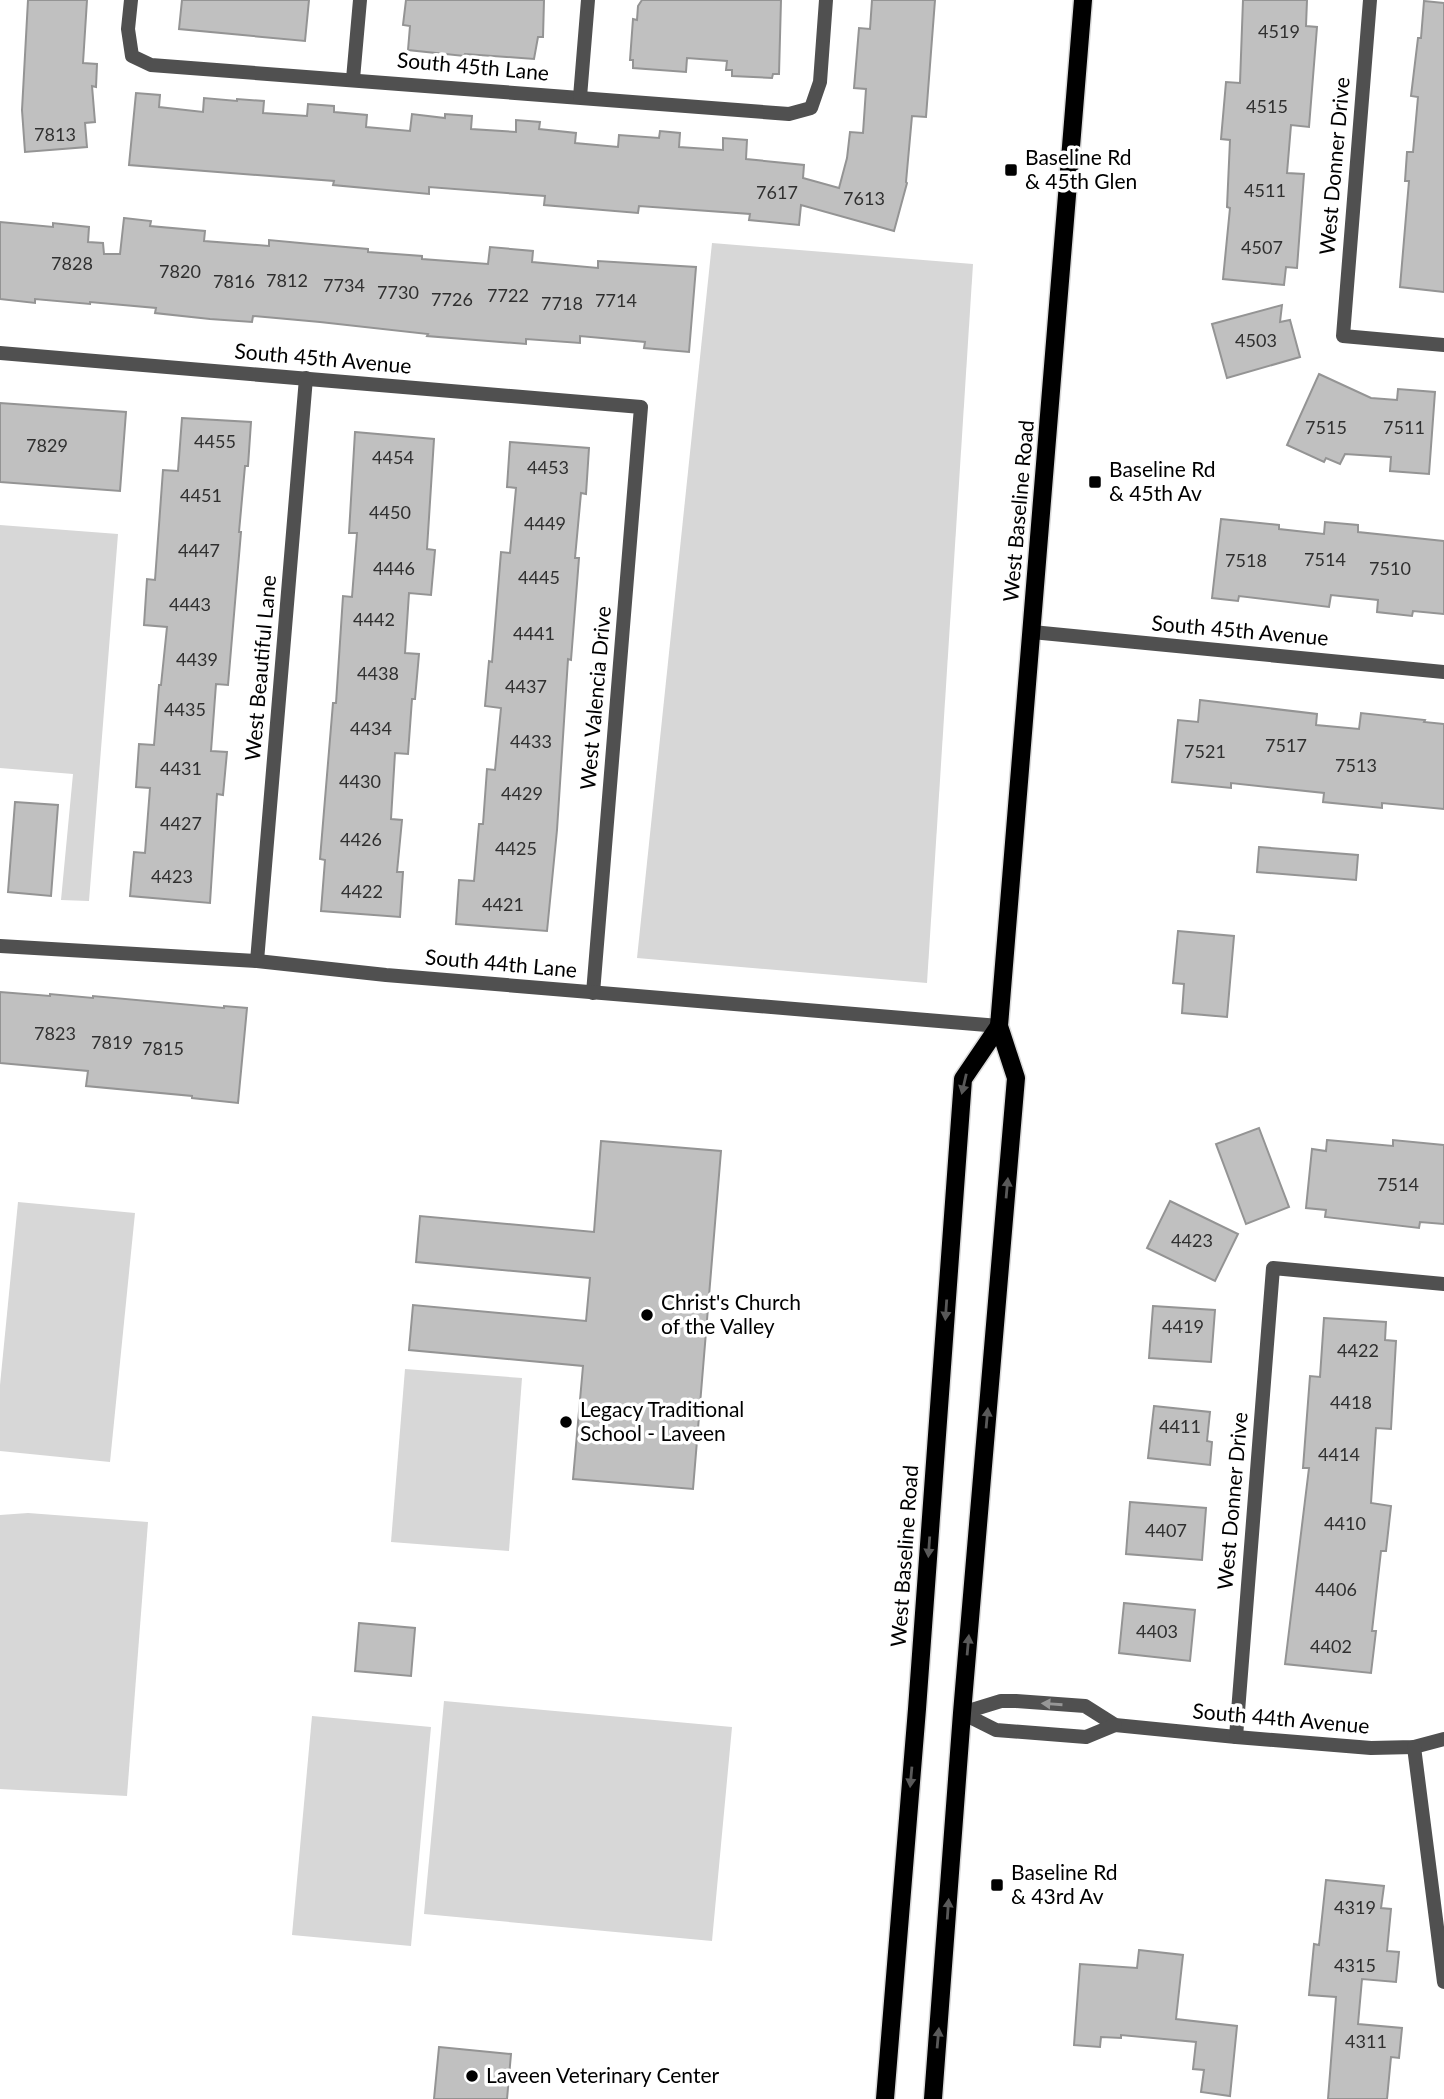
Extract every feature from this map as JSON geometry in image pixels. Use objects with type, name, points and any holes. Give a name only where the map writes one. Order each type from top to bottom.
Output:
[{"type":"main road","name":"West Baseline Road","points":[[933,2099],[962,1713],[1016,1079],[999,1026],[1083,0]]},
{"type":"main road","name":"West Baseline Road","points":[[885,2099],[917,1709],[963,1079],[999,1026]]},
{"type":"street","name":"South 45th Lane","points":[[131,0],[128,29],[132,56],[152,65],[789,114],[811,108],[820,82],[826,0]]},
{"type":"street","points":[[353,79],[360,0]]},
{"type":"street","points":[[580,97],[588,0]]},
{"type":"street","name":"West Donner Drive","points":[[1370,0],[1343,336],[1444,345]]},
{"type":"street","name":"South 45th Avenue","points":[[0,353],[641,407]]},
{"type":"street","name":"West Beautiful Lane","points":[[257,961],[306,378]]},
{"type":"street","name":"West Valencia Drive","points":[[593,993],[641,407]]},
{"type":"street","name":"South 45th Avenue","points":[[1032,632],[1444,672]]},
{"type":"street","name":"South 44th Lane","points":[[0,946],[257,961],[386,975],[999,1026]]},
{"type":"street","name":"West Donner Drive","points":[[1236,1737],[1273,1268],[1444,1284]]},
{"type":"street","name":"South 44th Avenue","points":[[962,1713],[1001,1701],[1085,1706],[1115,1725],[1236,1737],[1371,1748],[1414,1746],[1444,1739]]},
{"type":"street","name":"South 44th Avenue","points":[[962,1713],[996,1730],[1086,1737],[1115,1725]]},
{"type":"street","points":[[1414,1746],[1444,1982]]},
{"type":"shaded area","points":[[712,243],[973,264],[927,983],[637,958]]},
{"type":"shaded area","points":[[0,525],[118,534],[89,901],[61,900],[73,774],[0,768]]},
{"type":"shaded area","points":[[18,1202],[135,1213],[110,1462],[0,1451],[0,1385]]},
{"type":"shaded area","points":[[405,1369],[522,1378],[509,1551],[391,1542]]},
{"type":"shaded area","points":[[28,1513],[148,1522],[127,1796],[0,1789],[0,1515]]},
{"type":"shaded area","points":[[444,1701],[732,1727],[712,1941],[424,1914]]},
{"type":"shaded area","points":[[312,1716],[431,1727],[411,1946],[292,1935]]},
{"type":"building","points":[[28,0],[87,0],[83,63],[97,64],[96,87],[92,86],[95,122],[85,123],[87,147],[25,152],[22,110]]},
{"type":"building","points":[[182,0],[309,0],[305,41],[179,29]]},
{"type":"building","points":[[406,0],[544,0],[543,37],[538,37],[534,59],[408,50],[410,26],[403,25]]},
{"type":"building","points":[[642,0],[781,0],[779,74],[773,74],[772,78],[732,76],[732,70],[726,70],[727,61],[687,58],[686,72],[633,68],[633,60],[630,60],[633,19],[637,20],[638,6]]},
{"type":"building","points":[[872,0],[935,0],[926,117],[912,116],[907,183],[894,231],[801,205],[799,225],[749,220],[750,214],[639,206],[638,213],[544,205],[545,196],[429,187],[429,194],[333,185],[334,181],[129,165],[136,93],[160,95],[159,107],[203,112],[204,98],[264,101],[263,113],[307,116],[308,104],[334,106],[334,112],[367,115],[366,127],[410,131],[412,114],[445,118],[445,114],[472,116],[471,129],[516,132],[516,120],[540,122],[539,129],[576,133],[575,143],[618,147],[619,135],[659,138],[660,131],[680,133],[679,147],[723,150],[723,138],[747,140],[746,159],[804,165],[803,178],[839,188],[850,132],[863,133],[866,89],[854,88],[859,28],[870,29]]},
{"type":"building","points":[[1243,0],[1307,0],[1306,26],[1317,27],[1309,127],[1291,125],[1287,173],[1304,174],[1297,268],[1286,267],[1284,285],[1223,279],[1230,208],[1227,207],[1230,140],[1221,139],[1226,82],[1240,83]]},
{"type":"building","points":[[1424,1],[1444,3],[1444,292],[1400,287],[1409,181],[1405,181],[1407,152],[1413,152],[1418,97],[1411,96]]},
{"type":"building","points":[[124,218],[151,221],[150,226],[205,231],[204,241],[269,246],[269,240],[368,249],[368,252],[422,256],[422,259],[488,264],[490,247],[533,251],[532,262],[598,268],[598,261],[696,267],[689,352],[644,348],[645,342],[580,336],[580,343],[526,339],[526,344],[427,336],[428,334],[253,316],[252,322],[210,319],[155,313],[156,308],[90,302],[35,299],[35,303],[0,299],[0,222],[89,227],[88,242],[103,243],[104,254],[120,254]]},
{"type":"building","points":[[1282,305],[1280,322],[1290,320],[1300,357],[1227,378],[1212,324]]},
{"type":"building","points":[[1319,374],[1371,398],[1397,400],[1398,389],[1435,392],[1429,474],[1390,471],[1391,457],[1345,454],[1340,464],[1326,458],[1324,462],[1287,445]]},
{"type":"building","points":[[0,403],[126,412],[120,491],[0,482]]},
{"type":"building","points":[[182,418],[251,422],[239,532],[228,685],[216,684],[211,751],[227,752],[223,795],[217,794],[210,903],[130,896],[134,852],[145,853],[150,788],[136,787],[139,744],[154,745],[167,627],[144,625],[147,579],[155,580],[163,470],[178,471]]},
{"type":"building","points":[[355,432],[434,439],[427,549],[435,550],[431,595],[409,593],[405,653],[419,654],[408,754],[395,753],[391,819],[402,820],[397,872],[403,872],[400,917],[321,911],[325,860],[320,859],[333,703],[336,703],[343,596],[352,597],[357,533],[349,533]]},
{"type":"building","points":[[510,442],[589,448],[586,494],[581,493],[575,558],[579,558],[571,660],[568,659],[557,830],[547,931],[456,924],[459,880],[474,881],[479,824],[483,824],[487,769],[495,770],[501,708],[485,706],[489,661],[492,662],[501,552],[510,553],[516,488],[507,487]]},
{"type":"building","points":[[1221,519],[1279,525],[1279,529],[1324,534],[1325,522],[1358,525],[1358,532],[1444,541],[1444,614],[1413,611],[1412,616],[1377,612],[1378,600],[1331,595],[1329,607],[1239,596],[1238,601],[1212,598]]},
{"type":"building","points":[[1200,700],[1317,714],[1316,725],[1359,729],[1361,713],[1444,724],[1444,809],[1382,803],[1382,808],[1323,802],[1324,793],[1231,783],[1231,788],[1172,782],[1178,720],[1198,722]]},
{"type":"building","points":[[15,802],[58,805],[51,896],[8,892]]},
{"type":"building","points":[[1259,847],[1358,855],[1356,880],[1257,872]]},
{"type":"building","points":[[1178,931],[1234,936],[1227,1017],[1182,1013],[1184,984],[1173,983]]},
{"type":"building","points":[[0,992],[247,1008],[238,1103],[86,1086],[88,1071],[0,1063]]},
{"type":"building","points":[[1259,1128],[1289,1207],[1246,1224],[1216,1144]]},
{"type":"building","points":[[1327,1140],[1393,1146],[1393,1140],[1444,1145],[1444,1224],[1420,1222],[1419,1228],[1325,1217],[1326,1210],[1306,1208],[1312,1149],[1326,1151]]},
{"type":"building","name":"Christ's Church of the Valley","points":[[601,1141],[721,1151],[693,1489],[573,1479],[583,1366],[409,1350],[413,1305],[586,1321],[590,1278],[416,1262],[420,1216],[594,1232]]},
{"type":"building","points":[[1170,1201],[1238,1234],[1215,1281],[1147,1248]]},
{"type":"building","points":[[1153,1306],[1215,1310],[1211,1362],[1149,1358]]},
{"type":"building","points":[[1324,1318],[1386,1322],[1385,1340],[1396,1341],[1391,1429],[1376,1428],[1371,1503],[1391,1506],[1386,1551],[1381,1551],[1372,1631],[1376,1631],[1371,1673],[1285,1664],[1309,1468],[1303,1468],[1310,1376],[1320,1377]]},
{"type":"building","points":[[1154,1406],[1210,1412],[1207,1441],[1212,1442],[1210,1465],[1148,1458]]},
{"type":"building","points":[[1130,1502],[1206,1508],[1202,1560],[1126,1554]]},
{"type":"building","points":[[1124,1603],[1195,1610],[1190,1661],[1119,1653]]},
{"type":"building","points":[[359,1623],[415,1628],[411,1676],[355,1671]]},
{"type":"building","points":[[1326,1880],[1384,1886],[1381,1908],[1391,1909],[1387,1951],[1399,1952],[1396,1982],[1362,1979],[1358,2024],[1402,2028],[1399,2058],[1391,2057],[1387,2099],[1328,2099],[1336,1997],[1309,1995],[1314,1944],[1319,1945]]},
{"type":"building","points":[[1139,1950],[1183,1955],[1176,2019],[1237,2026],[1230,2096],[1201,2092],[1204,2070],[1193,2069],[1196,2042],[1121,2035],[1121,2038],[1101,2037],[1100,2047],[1074,2045],[1080,1964],[1137,1968]]},
{"type":"building","name":"Laveen Veterinary Center","points":[[439,2047],[511,2054],[507,2099],[434,2099]]},
{"type":"place","name":"Baseline Rd & 45th Glen","points":[[1011,170]]},
{"type":"place","name":"Baseline Rd & 45th Av","points":[[1095,482]]},
{"type":"place","name":"Christ's Church of the Valley","points":[[647,1315]]},
{"type":"place","name":"Legacy Traditional School - Laveen","points":[[566,1422]]},
{"type":"place","name":"Baseline Rd & 43rd Av","points":[[997,1885]]},
{"type":"place","name":"Laveen Veterinary Center","points":[[472,2076]]}]
